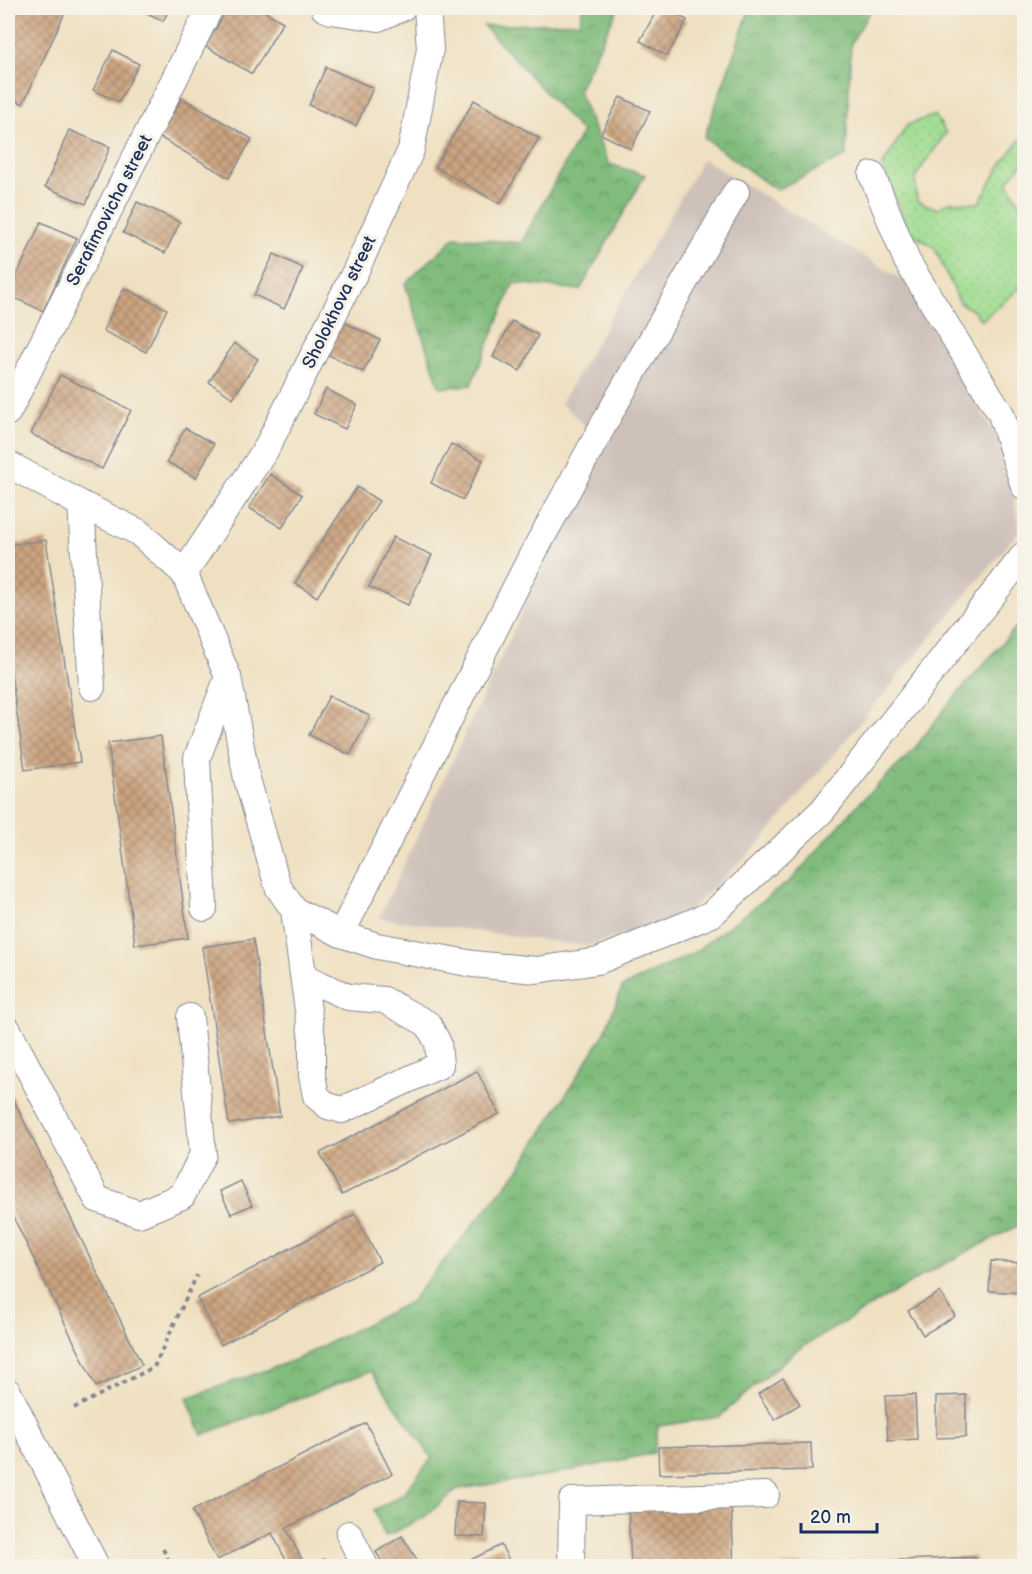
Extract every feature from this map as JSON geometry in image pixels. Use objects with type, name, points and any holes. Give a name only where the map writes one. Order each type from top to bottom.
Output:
[{"type":"street","name":"Serafimovicha street","points":[[8,412],[210,8]]},
{"type":"street","points":[[324,8],[378,18],[402,8]]},
{"type":"street","name":"Sholokhova street","points":[[184,573],[266,449],[356,270],[411,150],[430,49],[427,8]]},
{"type":"street","points":[[872,175],[907,261],[1001,414],[1024,486]]},
{"type":"street","points":[[341,934],[530,559],[611,411],[736,192]]},
{"type":"street","points":[[8,464],[138,532],[184,573],[228,677],[247,780],[278,887],[294,910],[312,1039],[312,1075],[316,1096],[328,1106],[342,1110],[440,1065],[438,1043],[428,1024],[384,1000],[348,997],[304,977]]},
{"type":"street","points":[[81,504],[92,687]]},
{"type":"street","points":[[294,910],[341,934],[378,946],[472,964],[536,970],[598,961],[712,914],[822,811],[1024,555]]},
{"type":"street","points":[[204,908],[197,759],[228,677]]},
{"type":"street","points":[[8,1030],[97,1199],[139,1214],[182,1196],[203,1154],[190,1017]]},
{"type":"street","points":[[8,1392],[96,1566]]},
{"type":"street","points":[[571,1566],[572,1501],[766,1496]]},
{"type":"street","points":[[349,1534],[365,1566]]},
{"type":"path","points":[[74,1408],[154,1367],[197,1275]]},
{"type":"path","points":[[163,1550],[171,1566]]},
{"type":"shaded area","points":[[703,159],[906,282],[1004,450],[1020,530],[760,843],[680,919],[586,946],[379,918],[602,442],[561,403]]},
{"type":"green space","points":[[582,8],[618,8],[578,91],[609,164],[645,175],[580,290],[514,283],[471,385],[440,388],[405,284],[455,237],[521,243],[582,132],[484,26],[580,22]]},
{"type":"green space","points":[[750,8],[872,8],[851,43],[846,156],[776,190],[704,138]]},
{"type":"green space","points":[[935,115],[946,133],[915,177],[917,201],[938,209],[948,202],[979,203],[1000,166],[1024,135],[1024,162],[1007,182],[1024,210],[1024,282],[1019,289],[981,321],[975,312],[960,303],[934,247],[909,232],[882,166],[907,125]]},
{"type":"green space","points":[[1024,618],[1024,1224],[932,1270],[797,1350],[719,1417],[658,1426],[654,1453],[541,1477],[458,1489],[424,1517],[385,1537],[374,1510],[402,1495],[432,1458],[371,1371],[202,1435],[187,1398],[295,1360],[410,1302],[519,1169],[604,1034],[622,987],[693,953],[792,879],[861,801],[911,753],[947,706]]},
{"type":"building","points":[[16,8],[67,8],[23,104],[8,97],[8,25]]},
{"type":"building","points":[[137,8],[170,8],[163,21]]},
{"type":"building","points":[[228,8],[259,8],[283,22],[252,74],[205,46]]},
{"type":"building","points":[[658,8],[664,8],[687,20],[667,56],[640,41]]},
{"type":"building","points":[[113,50],[139,64],[119,102],[93,90]]},
{"type":"building","points":[[326,67],[373,88],[356,126],[309,105]]},
{"type":"building","points":[[620,97],[650,111],[631,149],[601,134]]},
{"type":"building","points":[[182,98],[252,139],[229,178],[159,137]]},
{"type":"building","points":[[474,100],[539,138],[500,204],[435,167]]},
{"type":"building","points":[[69,130],[110,147],[86,204],[45,187]]},
{"type":"building","points":[[137,202],[180,222],[165,253],[123,233]]},
{"type":"building","points":[[41,222],[77,238],[43,311],[8,295]]},
{"type":"building","points":[[274,254],[303,268],[284,309],[254,295]]},
{"type":"building","points":[[124,288],[167,309],[146,352],[103,331]]},
{"type":"building","points":[[342,321],[380,340],[363,372],[325,353]]},
{"type":"building","points":[[512,321],[538,335],[520,371],[493,357]]},
{"type":"building","points":[[234,343],[258,359],[233,398],[209,382]]},
{"type":"building","points":[[60,375],[131,410],[102,469],[31,434]]},
{"type":"building","points":[[326,389],[357,405],[345,429],[314,414]]},
{"type":"building","points":[[185,428],[214,444],[196,478],[167,462]]},
{"type":"building","points":[[451,444],[483,460],[463,500],[431,483]]},
{"type":"building","points":[[270,474],[302,495],[282,528],[249,508]]},
{"type":"building","points":[[357,487],[379,501],[317,597],[295,583]]},
{"type":"building","points":[[393,537],[432,555],[408,605],[369,587]]},
{"type":"building","points":[[46,540],[80,762],[25,770],[8,652],[8,545]]},
{"type":"building","points":[[329,696],[370,716],[350,755],[309,735]]},
{"type":"building","points":[[161,736],[188,938],[135,945],[108,743]]},
{"type":"building","points":[[253,939],[280,1116],[229,1124],[202,947]]},
{"type":"building","points":[[477,1071],[499,1114],[342,1195],[320,1153]]},
{"type":"building","points":[[8,1088],[142,1365],[96,1387],[8,1206]]},
{"type":"building","points":[[241,1181],[252,1205],[231,1214],[220,1191]]},
{"type":"building","points":[[355,1214],[380,1262],[221,1345],[197,1298]]},
{"type":"building","points":[[991,1261],[1024,1263],[1024,1293],[989,1291]]},
{"type":"building","points":[[940,1292],[955,1316],[923,1335],[908,1311]]},
{"type":"building","points":[[783,1378],[800,1404],[775,1420],[758,1394]]},
{"type":"building","points":[[915,1395],[917,1439],[888,1441],[885,1396]]},
{"type":"building","points":[[966,1395],[966,1437],[936,1438],[936,1396]]},
{"type":"building","points":[[366,1423],[392,1474],[286,1528],[305,1566],[289,1566],[272,1533],[217,1560],[192,1511]]},
{"type":"building","points":[[811,1443],[812,1470],[659,1474],[658,1447]]},
{"type":"building","points":[[731,1501],[734,1566],[631,1566],[628,1506]]},
{"type":"building","points":[[457,1502],[486,1503],[484,1537],[455,1536]]},
{"type":"building","points":[[402,1536],[421,1566],[385,1566],[376,1552]]},
{"type":"building","points":[[501,1545],[512,1566],[458,1566]]},
{"type":"building","points":[[974,1557],[975,1566],[782,1566],[782,1565]]},
{"type":"building","points":[[324,1559],[328,1566],[310,1566]]}]
